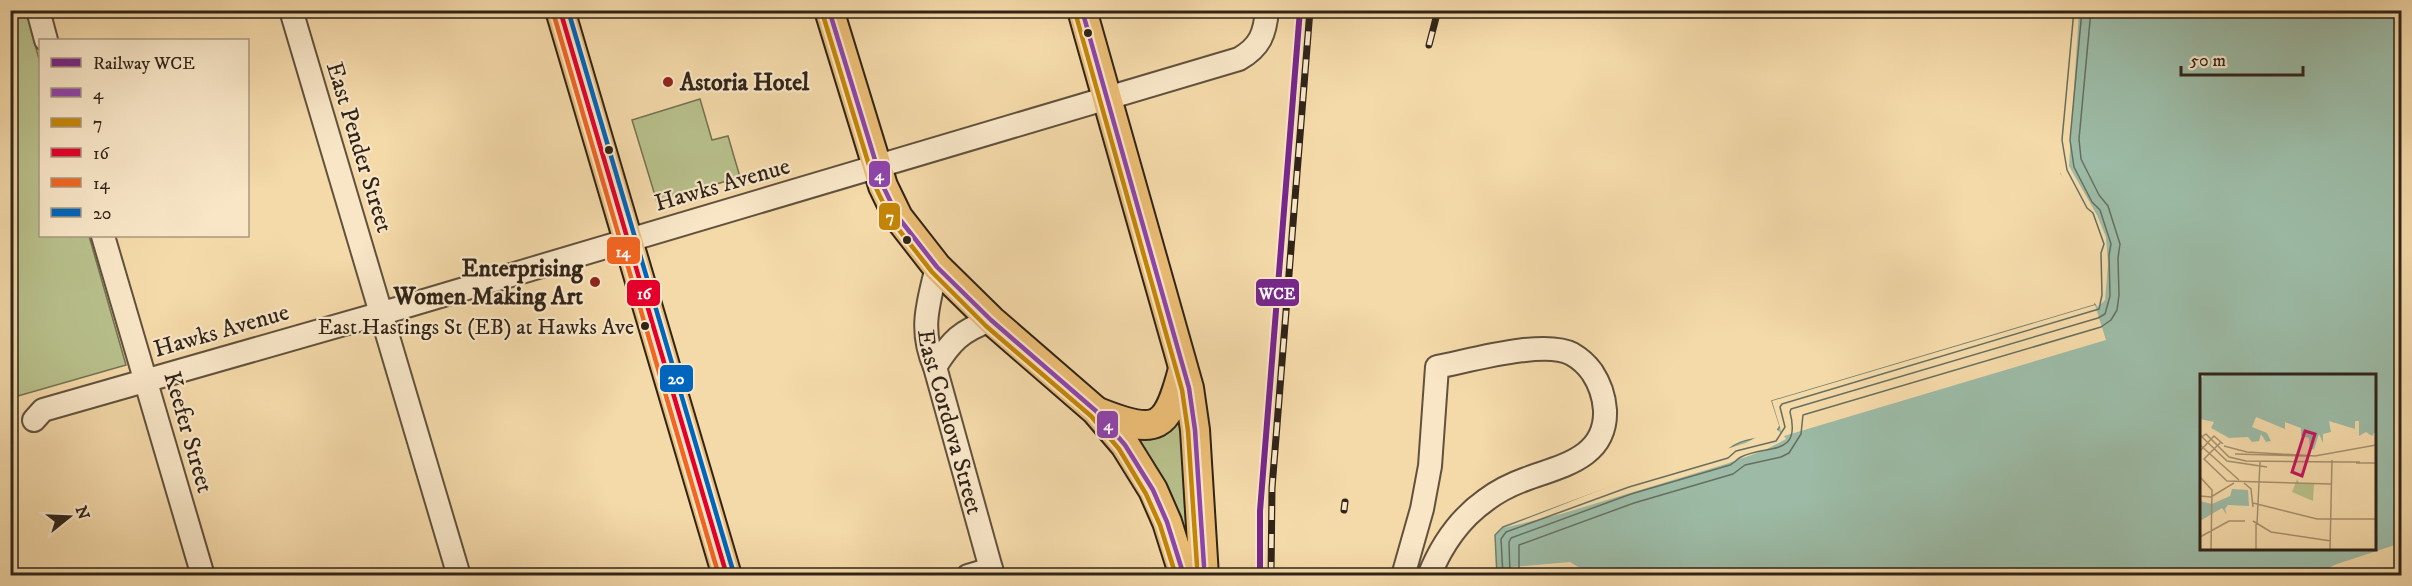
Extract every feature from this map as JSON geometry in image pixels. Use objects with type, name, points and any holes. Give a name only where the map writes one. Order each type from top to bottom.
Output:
[{"type":"main road","points":[[560,10],[727,576]]},
{"type":"main road","points":[[829,10],[876,166],[898,217],[937,267],[991,320],[1096,411],[1125,445],[1153,490],[1167,522],[1184,576]]},
{"type":"main road","points":[[1082,10],[1184,366],[1193,411],[1204,576]]},
{"type":"main road","points":[[1096,411],[1136,425],[1155,424],[1170,411],[1184,366]]},
{"type":"street","points":[[38,10],[46,39]]},
{"type":"street","name":"East Pender Street","points":[[291,10],[459,576]]},
{"type":"street","name":"Hawks Avenue","points":[[34,420],[43,410],[381,313],[1239,59],[1254,50],[1263,36],[1267,10]]},
{"type":"street","name":"Keefer Street","points":[[103,237],[203,576]]},
{"type":"street","name":"East Cordova Street","points":[[937,267],[925,323],[926,347],[935,367],[992,572]]},
{"type":"street","points":[[935,367],[953,340],[972,327],[991,320]]},
{"type":"street","points":[[1403,576],[1422,509],[1430,466],[1437,367],[1537,348],[1570,353],[1592,373],[1601,388],[1605,420],[1600,436],[1590,449],[1565,467],[1509,486],[1470,513],[1438,554],[1429,576]]},
{"type":"street","points":[[968,576],[992,572]]},
{"type":"green space","points":[[26,10],[39,59],[39,237],[89,237],[126,365],[11,398],[10,11]]},
{"type":"green space","points":[[700,99],[712,140],[728,136],[740,177],[657,202],[632,120]]},
{"type":"green space","points":[[1181,409],[1195,572],[1136,438],[1159,435]]},
{"type":"water","points":[[2068,11],[2401,11],[2401,575],[1497,576],[1495,535],[1503,527],[1627,481],[1726,452],[1736,444],[1774,436],[1780,426],[1772,401],[2095,305],[2098,246],[2088,215],[2061,173]]},
{"type":"pier","points":[[2065,10],[2079,11],[2069,166],[2097,215],[2106,237],[2108,264],[2105,300],[2098,307],[2093,301],[2092,255],[2093,247],[2096,246],[2087,217],[2081,215],[2056,164],[2053,139]]},
{"type":"pier","points":[[2095,305],[2106,340],[1784,436],[1786,439],[1765,450],[1729,463],[1561,514],[1504,528],[1625,480],[1746,443],[1760,435],[1772,433],[1775,428],[1782,434],[1772,401]]},
{"type":"pier","points":[[2401,543],[2401,575],[2313,575],[2337,564]]},
{"type":"pier","points":[[1570,562],[1588,573],[1583,576],[1502,576],[1501,572],[1512,567]]},
{"type":"railway","points":[[1271,576],[1272,488],[1310,10]]},
{"type":"railway","points":[[1429,45],[1438,10]]},
{"type":"railway","points":[[1344,510],[1345,502]]},
{"type":"rail line","name":"WCE","points":[[1260,576],[1260,511],[1300,10]]},
{"type":"transit line","name":"16","points":[[560,10],[727,576]]},
{"type":"transit line","name":"20","points":[[568,10],[734,574]]},
{"type":"transit line","name":"4","points":[[829,10],[883,186],[898,217],[937,267],[991,320],[1096,411],[1125,445],[1153,490],[1167,522],[1184,576]]},
{"type":"transit line","name":"4","points":[[1082,10],[1189,388],[1195,430],[1204,566]]},
{"type":"transit line","name":"14","points":[[553,12],[719,576]]},
{"type":"transit line","name":"7","points":[[822,12],[876,188],[892,221],[932,272],[986,326],[1091,416],[1119,449],[1146,494],[1160,525],[1176,576]]},
{"type":"transit line","name":"7","points":[[1075,12],[1182,390],[1188,431],[1197,566]]},
{"type":"place","name":"Astoria Hotel","points":[[668,82]]},
{"type":"place","name":"Enterprising Women Making Art","points":[[595,282]]},
{"type":"place","name":"East Hastings St (EB) at Hawks Ave","points":[[645,326]]}]
